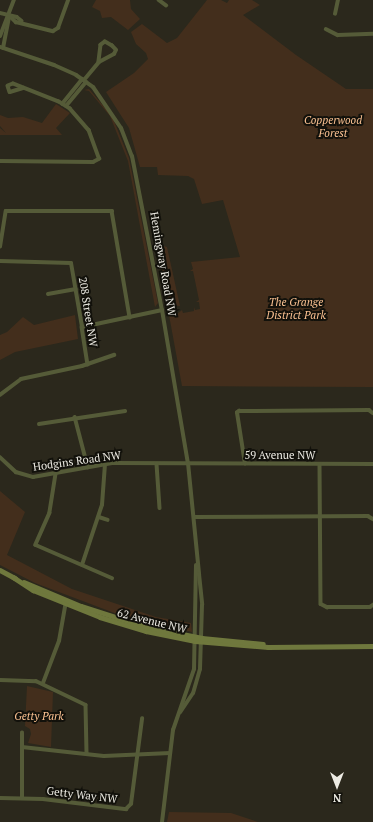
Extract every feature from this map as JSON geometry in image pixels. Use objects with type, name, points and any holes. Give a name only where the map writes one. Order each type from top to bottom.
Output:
[{"type":"main road","name":"62 Avenue NW","points":[[0,570],[32,590],[66,603],[202,640],[296,646],[373,646]]},
{"type":"street","points":[[0,36],[14,0]]},
{"type":"street","points":[[0,13],[22,21],[56,30],[68,0]]},
{"type":"street","points":[[159,0],[166,5]]},
{"type":"street","points":[[335,14],[338,0]]},
{"type":"street","points":[[2,48],[8,31],[9,15]]},
{"type":"street","points":[[326,29],[338,35],[373,34]]},
{"type":"street","points":[[64,105],[99,62],[114,54],[116,50],[105,42],[101,45],[99,62]]},
{"type":"street","name":"Hemingway Road NW","points":[[2,48],[54,65],[84,80],[103,99],[121,128],[132,156],[162,310],[188,463],[194,517],[196,557],[193,674],[180,712]]},
{"type":"street","points":[[0,161],[98,161],[100,157],[89,131],[64,105],[23,88]]},
{"type":"street","points":[[0,247],[6,211],[112,211],[130,316]]},
{"type":"street","name":"208 Street NW","points":[[0,262],[71,263],[88,364]]},
{"type":"street","points":[[48,294],[76,288]]},
{"type":"street","points":[[82,328],[162,310]]},
{"type":"street","points":[[0,395],[21,379],[88,364],[114,356]]},
{"type":"street","points":[[245,464],[237,413],[239,411],[369,410],[373,413]]},
{"type":"street","points":[[39,424],[75,417],[125,411]]},
{"type":"street","points":[[75,417],[88,467]]},
{"type":"street","name":"Hodgins Road NW","points":[[0,457],[22,475],[33,477],[105,464],[188,463]]},
{"type":"street","name":"59 Avenue NW","points":[[188,463],[372,464]]},
{"type":"street","points":[[82,565],[99,517],[104,492],[105,464]]},
{"type":"street","points":[[157,464],[160,508]]},
{"type":"street","points":[[320,464],[321,604],[327,607],[372,605]]},
{"type":"street","points":[[56,474],[50,512],[36,545],[112,578]]},
{"type":"street","points":[[194,517],[368,516],[373,519]]},
{"type":"street","points":[[99,517],[108,520]]},
{"type":"street","name":"Hemingway Road NW","points":[[180,712],[189,701],[198,681],[202,640],[202,604],[196,557]]},
{"type":"street","points":[[43,683],[59,641],[66,603]]},
{"type":"street","points":[[0,680],[43,683],[86,705],[87,754]]},
{"type":"street","points":[[162,822],[173,730],[180,712]]},
{"type":"street","points":[[137,753],[142,718]]},
{"type":"street","points":[[22,733],[22,798]]},
{"type":"street","points":[[22,747],[109,756],[170,752]]},
{"type":"street","name":"Getty Way NW","points":[[0,798],[22,798],[126,809],[131,804],[137,753]]},
{"type":"green space","points":[[96,0],[130,0],[131,9],[140,19],[128,30],[111,17],[102,18],[100,11],[92,7]]},
{"type":"green space","name":"The Grange District Park","points":[[207,0],[221,0],[227,3],[229,0],[252,0],[260,5],[243,15],[296,55],[346,89],[373,89],[373,387],[182,386],[169,315],[177,314],[182,310],[183,313],[194,311],[194,307],[195,310],[200,309],[199,302],[196,302],[199,300],[193,271],[190,271],[193,269],[191,262],[240,257],[223,200],[202,204],[194,179],[188,176],[158,175],[157,167],[140,167],[129,128],[106,92],[134,73],[148,59],[146,53],[136,44],[131,32],[142,24],[167,43],[177,38]]},
{"type":"green space","points":[[89,89],[112,116],[129,158],[158,303],[155,307],[128,161],[110,116],[89,91],[84,90]]},
{"type":"green space","points":[[56,104],[70,113],[56,128],[62,135],[0,135],[0,128],[6,133],[0,126],[0,115],[8,118],[23,117],[42,123]]},
{"type":"green space","points":[[157,244],[167,247],[180,306],[169,305]]},
{"type":"green space","points":[[75,315],[78,339],[15,352],[0,360],[0,335],[7,332],[23,317],[34,325]]},
{"type":"green space","points":[[0,491],[25,512],[7,555],[72,589],[156,617],[191,623],[192,632],[117,614],[35,583],[0,565]]},
{"type":"green space","name":"Getty Park","points":[[27,686],[53,692],[51,747],[28,743],[31,734],[30,729],[25,726]]},
{"type":"green space","points":[[169,812],[231,813],[258,822],[167,822]]},
{"type":"park label","name":"Copperwood Forest","points":[[333,127]]}]
